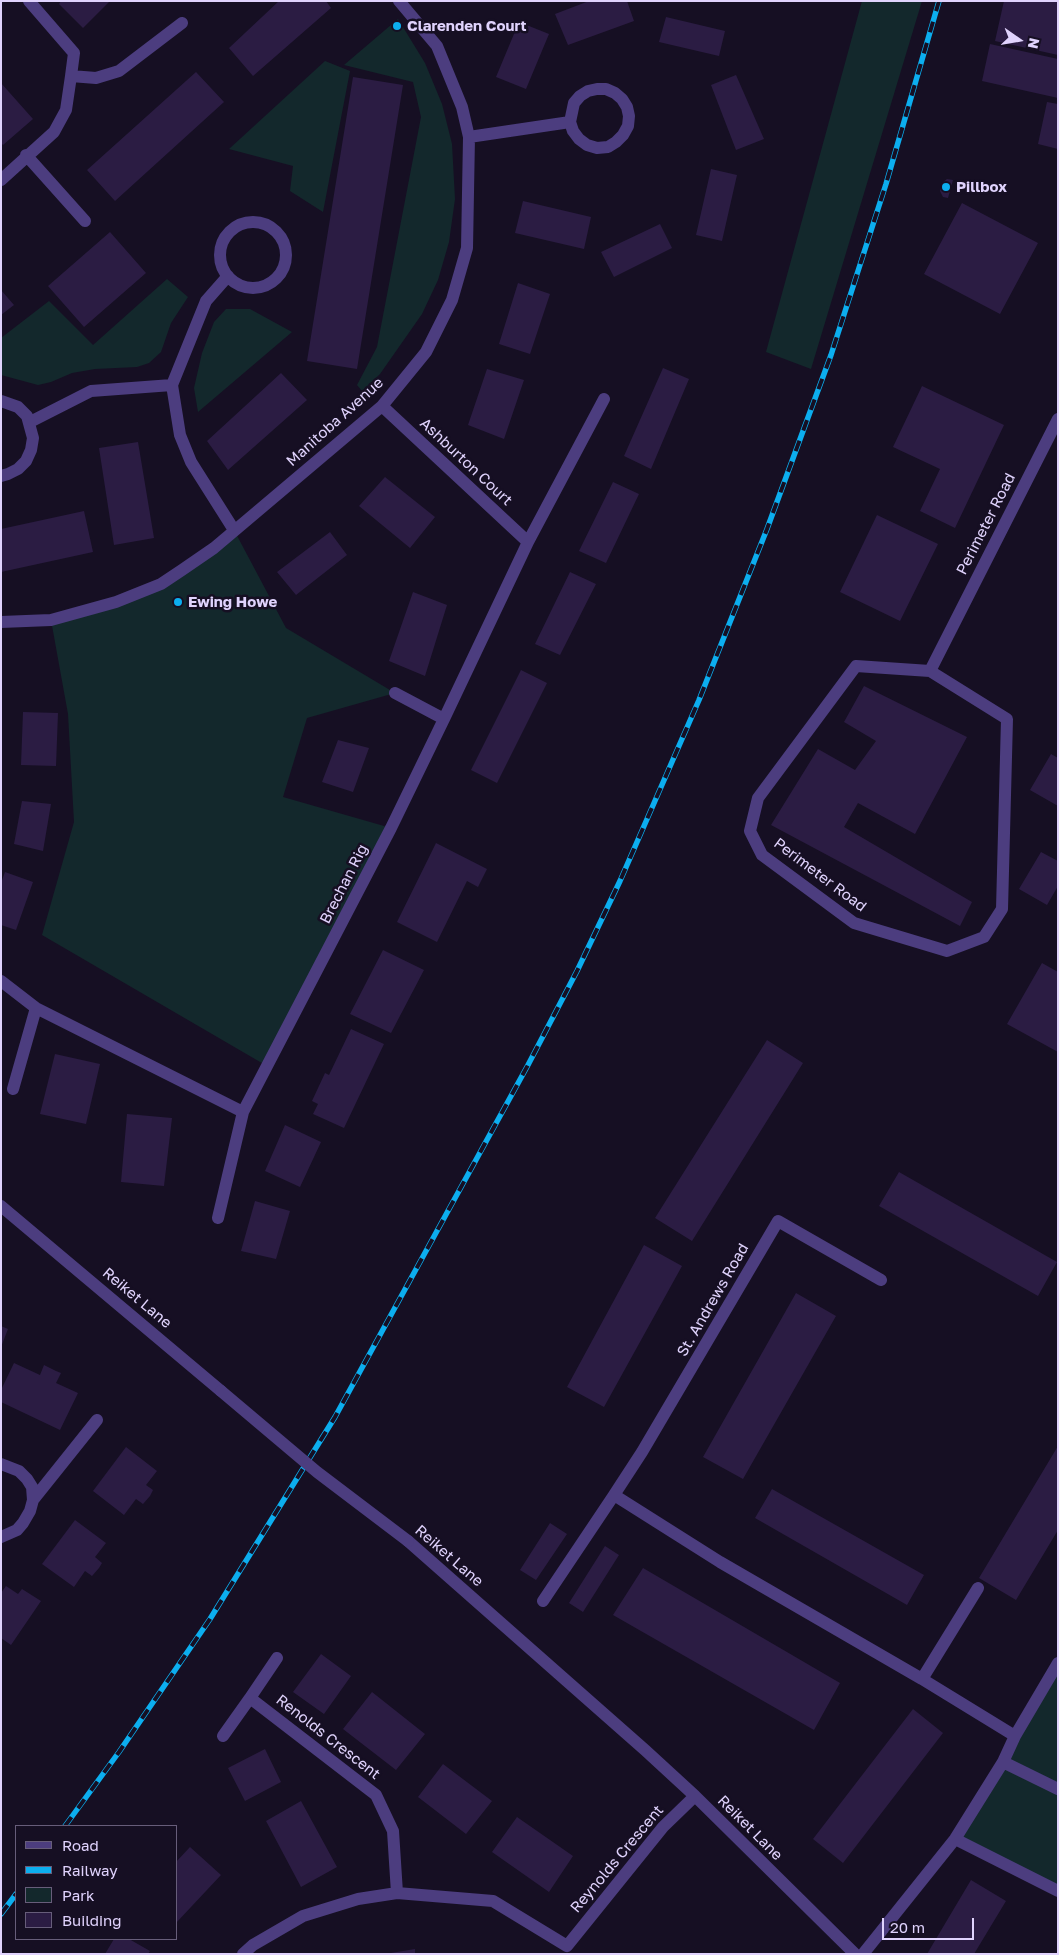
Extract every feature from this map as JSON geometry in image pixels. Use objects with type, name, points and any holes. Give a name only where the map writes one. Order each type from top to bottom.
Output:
[{"type":"street","points":[[1,180],[54,132],[66,110],[74,53],[29,1]]},
{"type":"street","name":"Manitoba Avenue","points":[[1,622],[51,620],[116,602],[161,584],[214,548],[382,406],[426,352],[452,300],[467,248],[469,137],[462,107],[437,46],[400,1]]},
{"type":"street","points":[[71,76],[96,78],[118,71],[182,23]]},
{"type":"street","points":[[597,89],[615,93],[627,107],[629,116],[628,126],[623,135],[616,142],[597,148],[587,145],[579,139],[573,131],[570,122],[574,104],[580,96],[588,91],[597,89]]},
{"type":"street","points":[[469,137],[570,122]]},
{"type":"street","points":[[26,156],[85,221]]},
{"type":"street","points":[[254,222],[269,226],[281,238],[285,248],[285,259],[282,269],[276,278],[257,288],[246,287],[236,283],[228,276],[222,267],[221,245],[225,235],[233,228],[243,223],[254,222]]},
{"type":"street","points":[[228,276],[206,301],[172,385],[180,435],[191,462],[234,530]]},
{"type":"street","points":[[30,422],[91,391],[172,385]]},
{"type":"street","points":[[395,693],[444,719],[528,542],[604,399]]},
{"type":"street","points":[[1,401],[18,407],[27,416],[33,438],[32,450],[26,461],[18,469],[1,476]]},
{"type":"street","name":"Ashburton Court","points":[[382,406],[528,542]]},
{"type":"street","name":"Perimeter Road","points":[[930,671],[1058,419]]},
{"type":"street","name":"Perimeter Road","points":[[856,666],[930,671],[1006,719],[1002,909],[984,937],[947,951],[854,923],[762,855],[750,831],[758,798],[856,666]]},
{"type":"street","name":"Brechan Rig","points":[[218,1218],[244,1112],[387,837],[444,719]]},
{"type":"street","points":[[1,981],[36,1008],[244,1112]]},
{"type":"street","points":[[12,1089],[36,1008]]},
{"type":"street","name":"Reiket Lane","points":[[1,1206],[317,1472],[408,1542],[630,1736],[695,1796],[855,1954]]},
{"type":"street","name":"St. Andrews Road","points":[[544,1600],[642,1452],[778,1220],[881,1280]]},
{"type":"street","points":[[33,1500],[97,1420]]},
{"type":"street","points":[[1,1464],[19,1471],[27,1479],[32,1487],[33,1500],[30,1511],[23,1523],[16,1530],[1,1537]]},
{"type":"street","points":[[614,1495],[728,1567],[922,1679],[1015,1736]]},
{"type":"street","points":[[922,1679],[978,1588]]},
{"type":"street","name":"Renolds Crescent","points":[[223,1736],[278,1658]]},
{"type":"street","points":[[863,1954],[955,1839],[1003,1762],[1015,1736],[1058,1663]]},
{"type":"street","name":"Renolds Crescent","points":[[250,1698],[376,1795],[393,1832],[397,1893]]},
{"type":"street","points":[[1003,1762],[1058,1789]]},
{"type":"street","name":"Reynolds Crescent","points":[[242,1954],[253,1945],[303,1916],[358,1899],[397,1893],[494,1902],[564,1950],[663,1827],[695,1796]]},
{"type":"street","points":[[955,1839],[1058,1891]]},
{"type":"green space","points":[[862,1],[922,1],[811,369],[766,352]]},
{"type":"green space","points":[[398,19],[425,63],[442,104],[452,144],[455,199],[449,242],[438,280],[422,314],[380,374],[362,391],[357,385],[377,347],[421,117],[413,82],[344,65]]},
{"type":"green space","points":[[325,61],[350,71],[323,212],[290,191],[293,166],[229,149]]},
{"type":"green space","points":[[167,279],[188,297],[171,323],[161,352],[149,363],[137,367],[95,369],[72,373],[38,385],[1,375],[1,338],[49,301],[93,345]]},
{"type":"green space","points":[[226,309],[250,309],[292,332],[198,412],[194,388],[202,353],[214,322]]},
{"type":"green space","points":[[234,530],[286,628],[395,693],[307,718],[283,797],[391,828],[267,1066],[42,935],[74,822],[68,714],[51,620],[161,584]]},
{"type":"green space","points":[[1058,1663],[1058,1888],[955,1839]]},
{"type":"building","points":[[61,1],[110,1],[83,28],[59,4]]},
{"type":"building","points":[[279,1],[326,1],[331,8],[253,76],[229,48]]},
{"type":"building","points":[[589,1],[627,1],[634,21],[568,45],[555,14]]},
{"type":"building","points":[[1004,1],[1058,1],[1058,55],[995,41]]},
{"type":"building","points":[[666,17],[725,31],[719,56],[659,42]]},
{"type":"building","points":[[519,22],[549,34],[526,89],[496,77]]},
{"type":"building","points":[[990,44],[1058,59],[1058,98],[982,81]]},
{"type":"building","points":[[196,72],[224,102],[115,201],[87,170]]},
{"type":"building","points":[[736,75],[764,139],[736,150],[711,85]]},
{"type":"building","points":[[353,77],[403,85],[357,369],[307,361]]},
{"type":"building","points":[[1,83],[33,119],[3,145],[1,143]]},
{"type":"building","points":[[1047,102],[1058,104],[1058,149],[1038,144]]},
{"type":"building","points":[[711,169],[737,175],[722,241],[696,235]]},
{"type":"building","name":"Pillbox","points":[[947,179],[953,180],[948,198],[943,197],[940,191],[942,183]]},
{"type":"building","points":[[523,201],[591,217],[584,249],[515,233]]},
{"type":"building","points":[[962,203],[1038,243],[1000,314],[924,274]]},
{"type":"building","points":[[660,224],[672,248],[614,277],[601,252]]},
{"type":"building","points":[[110,232],[146,273],[84,327],[48,286]]},
{"type":"building","points":[[518,283],[550,294],[530,354],[499,344]]},
{"type":"building","points":[[1,290],[14,305],[1,315]]},
{"type":"building","points":[[663,368],[689,379],[651,469],[624,456]]},
{"type":"building","points":[[487,369],[524,380],[504,439],[468,425]]},
{"type":"building","points":[[281,373],[307,400],[228,470],[207,441]]},
{"type":"building","points":[[922,386],[1004,425],[955,528],[920,511],[940,469],[893,447]]},
{"type":"building","points":[[138,442],[154,538],[114,545],[99,448]]},
{"type":"building","points":[[385,477],[435,517],[410,548],[359,506]]},
{"type":"building","points":[[613,482],[639,494],[606,563],[579,551]]},
{"type":"building","points":[[84,511],[93,552],[1,572],[1,529]]},
{"type":"building","points":[[877,515],[938,544],[900,621],[840,592]]},
{"type":"building","points":[[330,532],[347,555],[296,595],[277,572]]},
{"type":"building","points":[[570,572],[596,584],[560,655],[535,644]]},
{"type":"building","points":[[413,592],[447,605],[425,676],[389,661]]},
{"type":"building","points":[[521,670],[547,683],[497,783],[471,770]]},
{"type":"building","points":[[864,686],[967,737],[915,834],[858,803],[844,827],[972,902],[960,926],[771,825],[818,749],[855,770],[876,741],[844,722]]},
{"type":"building","points":[[23,712],[58,713],[56,766],[21,765]]},
{"type":"building","points":[[338,740],[369,748],[353,792],[322,782]]},
{"type":"building","points":[[1051,754],[1058,758],[1058,806],[1030,790]]},
{"type":"building","points":[[22,801],[51,804],[43,851],[14,844]]},
{"type":"building","points":[[436,843],[487,869],[478,887],[467,881],[437,942],[397,922]]},
{"type":"building","points":[[1041,852],[1058,861],[1058,886],[1047,905],[1019,889]]},
{"type":"building","points":[[5,872],[33,882],[16,930],[1,925],[1,883]]},
{"type":"building","points":[[383,950],[424,970],[391,1033],[350,1014]]},
{"type":"building","points":[[1042,963],[1058,972],[1058,1052],[1007,1024]]},
{"type":"building","points":[[351,1029],[384,1044],[344,1128],[313,1114],[318,1104],[312,1101],[325,1073],[329,1075]]},
{"type":"building","points":[[767,1040],[803,1063],[692,1241],[655,1218]]},
{"type":"building","points":[[55,1054],[100,1064],[86,1124],[40,1114]]},
{"type":"building","points":[[127,1114],[172,1118],[164,1186],[121,1182]]},
{"type":"building","points":[[285,1125],[321,1142],[300,1187],[265,1171]]},
{"type":"building","points":[[899,1172],[1057,1262],[1038,1296],[879,1206]]},
{"type":"building","points":[[255,1201],[290,1211],[276,1259],[241,1251]]},
{"type":"building","points":[[644,1245],[682,1266],[604,1407],[567,1387]]},
{"type":"building","points":[[796,1293],[836,1316],[743,1479],[703,1457]]},
{"type":"building","points":[[1,1326],[8,1329],[1,1347]]},
{"type":"building","points":[[14,1363],[40,1375],[44,1365],[61,1373],[56,1383],[78,1393],[60,1430],[1,1402],[1,1390]]},
{"type":"building","points":[[1058,1446],[1058,1530],[1016,1600],[979,1578]]},
{"type":"building","points":[[126,1447],[157,1471],[146,1485],[153,1490],[150,1496],[143,1504],[136,1499],[124,1515],[93,1491]]},
{"type":"building","points":[[772,1489],[924,1575],[907,1605],[755,1518]]},
{"type":"building","points":[[75,1520],[106,1543],[95,1557],[102,1563],[99,1568],[92,1576],[85,1571],[74,1587],[42,1564]]},
{"type":"building","points":[[550,1523],[567,1534],[536,1580],[520,1570]]},
{"type":"building","points":[[605,1546],[619,1555],[583,1612],[569,1603]]},
{"type":"building","points":[[643,1568],[840,1683],[814,1730],[613,1615]]},
{"type":"building","points":[[6,1586],[18,1594],[22,1589],[41,1601],[11,1645],[1,1638],[1,1593]]},
{"type":"building","points":[[321,1654],[351,1676],[324,1714],[293,1692]]},
{"type":"building","points":[[372,1692],[425,1734],[396,1770],[343,1729]]},
{"type":"building","points":[[913,1709],[943,1733],[843,1863],[813,1839]]},
{"type":"building","points":[[265,1749],[281,1782],[245,1801],[228,1768]]},
{"type":"building","points":[[443,1764],[492,1801],[466,1834],[418,1797]]},
{"type":"building","points":[[301,1801],[337,1867],[301,1887],[266,1821]]},
{"type":"building","points":[[517,1817],[573,1856],[549,1892],[492,1852]]},
{"type":"building","points":[[190,1847],[221,1875],[178,1921],[178,1860]]},
{"type":"building","points":[[971,1880],[1006,1901],[974,1954],[927,1954]]},
{"type":"building","points":[[113,1940],[131,1940],[150,1951],[148,1954],[105,1954]]},
{"type":"building","points":[[415,1949],[415,1954],[391,1954],[391,1953]]},
{"type":"railway","points":[[66,1825],[119,1752],[210,1619],[335,1417],[528,1065],[577,971],[620,881],[699,700],[767,529],[831,355],[886,184],[939,1]]},
{"type":"railway","points":[[1,1914],[15,1895]]},
{"type":"place","name":"Clarenden Court","points":[[397,26]]},
{"type":"place","name":"Pillbox","points":[[946,187]]},
{"type":"place","name":"Ewing Howe","points":[[178,602]]}]
